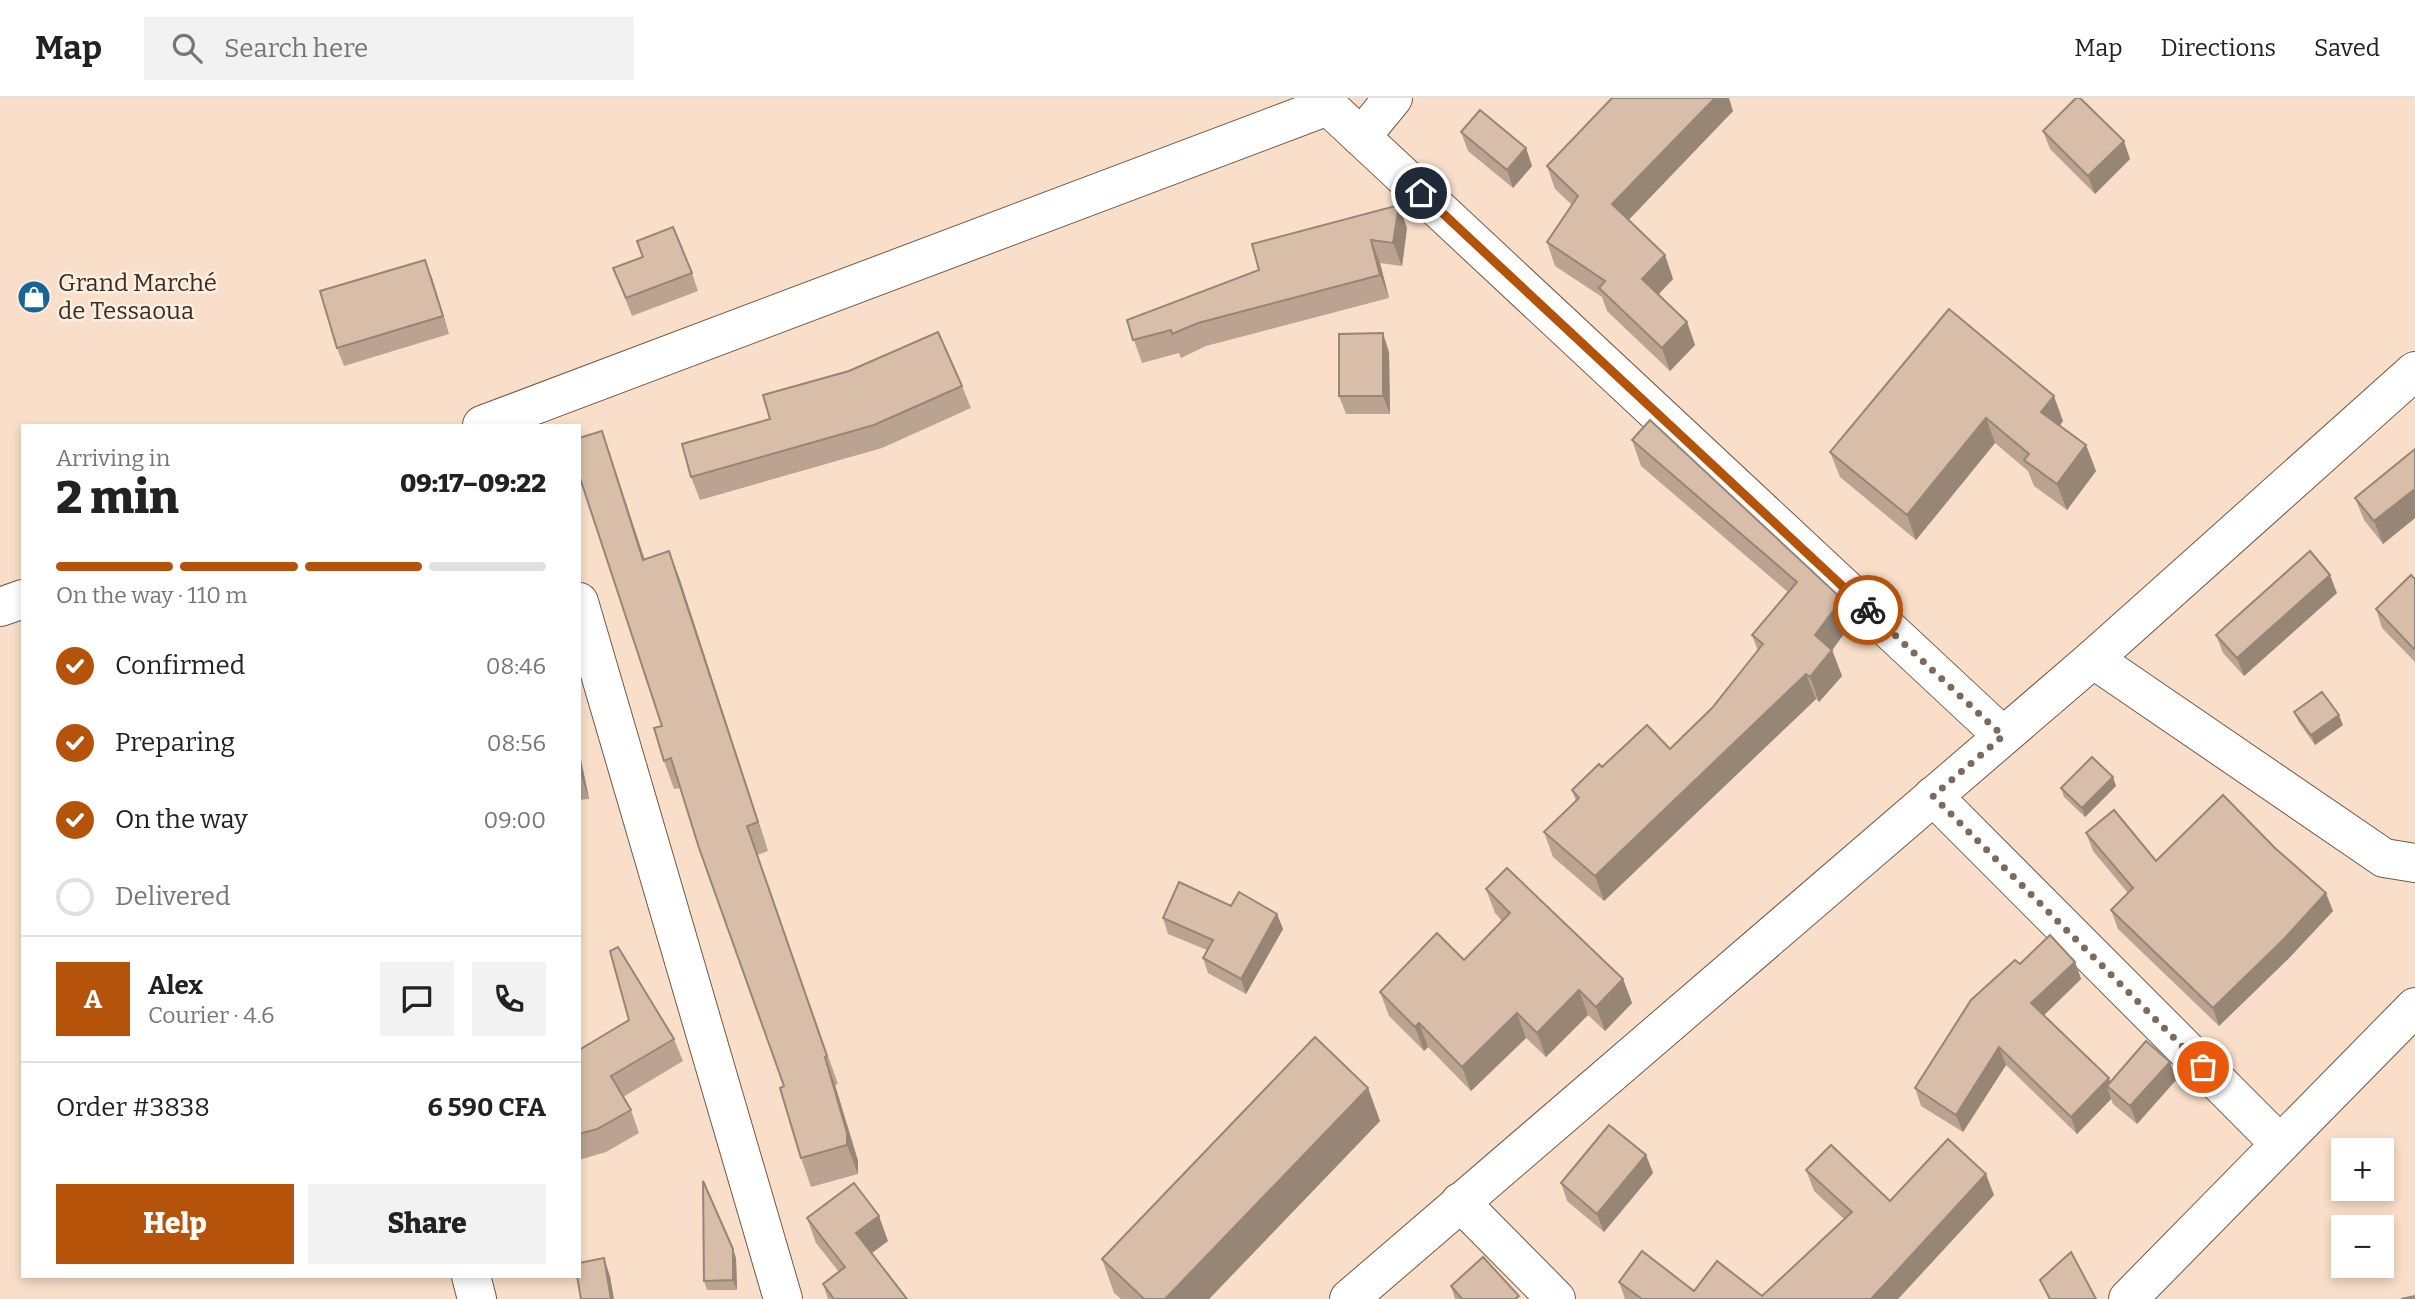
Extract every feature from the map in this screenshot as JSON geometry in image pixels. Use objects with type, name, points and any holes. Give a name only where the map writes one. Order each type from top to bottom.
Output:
[{"type":"main road","points":[[1361,137],[1393,98]]},
{"type":"main road","points":[[488,424],[525,418],[1326,102],[2003,736]]},
{"type":"main road","points":[[1349,1299],[2093,659],[2415,371]]},
{"type":"main road","points":[[0,607],[21,599]]},
{"type":"main road","points":[[581,609],[783,1299]]},
{"type":"main road","points":[[2093,659],[2384,859],[2415,863]]},
{"type":"main road","points":[[1933,796],[2280,1144]]},
{"type":"main road","points":[[2128,1299],[2415,1007]]},
{"type":"main road","points":[[1460,1202],[1556,1299]]},
{"type":"main road","points":[[472,1278],[477,1299]]},
{"type":"building","points":[[1612,98],[1715,98],[1612,204],[1665,255],[1642,279],[1687,322],[1662,348],[1599,288],[1605,281],[1547,242],[1578,196],[1547,166]]},
{"type":"building","points":[[2076,98],[2080,98],[2124,141],[2088,176],[2043,131]]},
{"type":"building","points":[[1480,110],[1526,148],[1507,170],[1461,132]]},
{"type":"building","points":[[1399,205],[1393,243],[1371,240],[1380,275],[1198,323],[1172,334],[1171,330],[1133,340],[1127,320],[1259,270],[1252,244]]},
{"type":"building","points":[[673,227],[692,273],[626,298],[613,268],[643,257],[637,241]]},
{"type":"building","points":[[425,260],[443,316],[337,348],[320,291]]},
{"type":"building","points":[[1949,309],[2054,396],[2041,412],[2086,445],[2057,484],[2024,460],[2029,454],[1986,418],[1907,515],[1830,452]]},
{"type":"building","points":[[938,332],[962,386],[874,425],[691,477],[682,444],[770,419],[763,395],[849,371]]},
{"type":"building","points":[[1383,333],[1383,396],[1339,396],[1339,334]]},
{"type":"building","points":[[1650,420],[1842,599],[1815,635],[1832,650],[1810,677],[1806,674],[1595,876],[1544,832],[1579,798],[1572,790],[1599,764],[1602,767],[1647,725],[1670,749],[1712,708],[1763,644],[1752,635],[1797,582],[1632,440]]},
{"type":"building","points":[[602,431],[643,560],[669,551],[758,822],[747,826],[827,1056],[825,1057],[847,1133],[847,1145],[801,1158],[780,1088],[784,1086],[699,848],[671,758],[664,761],[654,728],[662,726],[581,481],[581,437]]},
{"type":"building","points":[[2415,449],[2415,489],[2374,521],[2355,498]]},
{"type":"building","points":[[2310,551],[2330,575],[2237,658],[2216,635]]},
{"type":"building","points":[[2411,575],[2415,579],[2414,649],[2376,609]]},
{"type":"building","points":[[2322,692],[2339,715],[2311,735],[2294,712]]},
{"type":"building","points":[[2092,757],[2113,777],[2082,808],[2061,788]]},
{"type":"building","points":[[2223,795],[2275,848],[2326,893],[2284,939],[2213,1008],[2111,910],[2133,888],[2086,833],[2114,810],[2156,861]]},
{"type":"building","points":[[1507,868],[1623,979],[1596,1007],[1579,990],[1537,1033],[1517,1013],[1462,1067],[1419,1023],[1415,1027],[1380,992],[1437,933],[1464,960],[1510,913],[1486,889]]},
{"type":"building","points":[[1179,882],[1231,906],[1239,892],[1277,914],[1241,979],[1203,958],[1213,940],[1163,918]]},
{"type":"building","points":[[2050,935],[2075,962],[2031,1003],[2109,1078],[2071,1117],[1999,1047],[1956,1115],[1915,1088],[1971,1000],[2015,960],[2020,964]]},
{"type":"building","points":[[618,947],[674,1039],[611,1076],[631,1110],[597,1129],[581,1133],[581,1049],[629,1020],[610,951]]},
{"type":"building","points":[[1315,1037],[1368,1088],[1165,1299],[1144,1299],[1102,1259]]},
{"type":"building","points":[[2146,1041],[2170,1062],[2130,1106],[2107,1086]]},
{"type":"building","points":[[1609,1125],[1646,1155],[1597,1214],[1561,1183]]},
{"type":"building","points":[[1948,1139],[1986,1174],[1872,1298],[1874,1299],[1642,1299],[1619,1282],[1642,1251],[1694,1291],[1717,1261],[1762,1296],[1852,1212],[1806,1170],[1831,1145],[1890,1201]]},
{"type":"building","points":[[703,1181],[733,1249],[733,1280],[704,1281]]},
{"type":"building","points":[[854,1183],[879,1216],[856,1233],[907,1299],[834,1299],[823,1284],[845,1267],[807,1218]]},
{"type":"building","points":[[2071,1252],[2096,1299],[2050,1299],[2040,1280]]},
{"type":"building","points":[[1483,1257],[1519,1296],[1515,1299],[1462,1299],[1451,1286]]},
{"type":"building","points":[[604,1258],[611,1299],[581,1299],[577,1278],[581,1278],[581,1263]]},
{"type":"way so far","points":[[1868,610],[2003,736],[1933,796],[2203,1067]]},
{"type":"place","name":"Grand Marché de Tessaoua","points":[[34,297]]},
{"type":"route","points":[[1421,193],[1868,610]]}]
